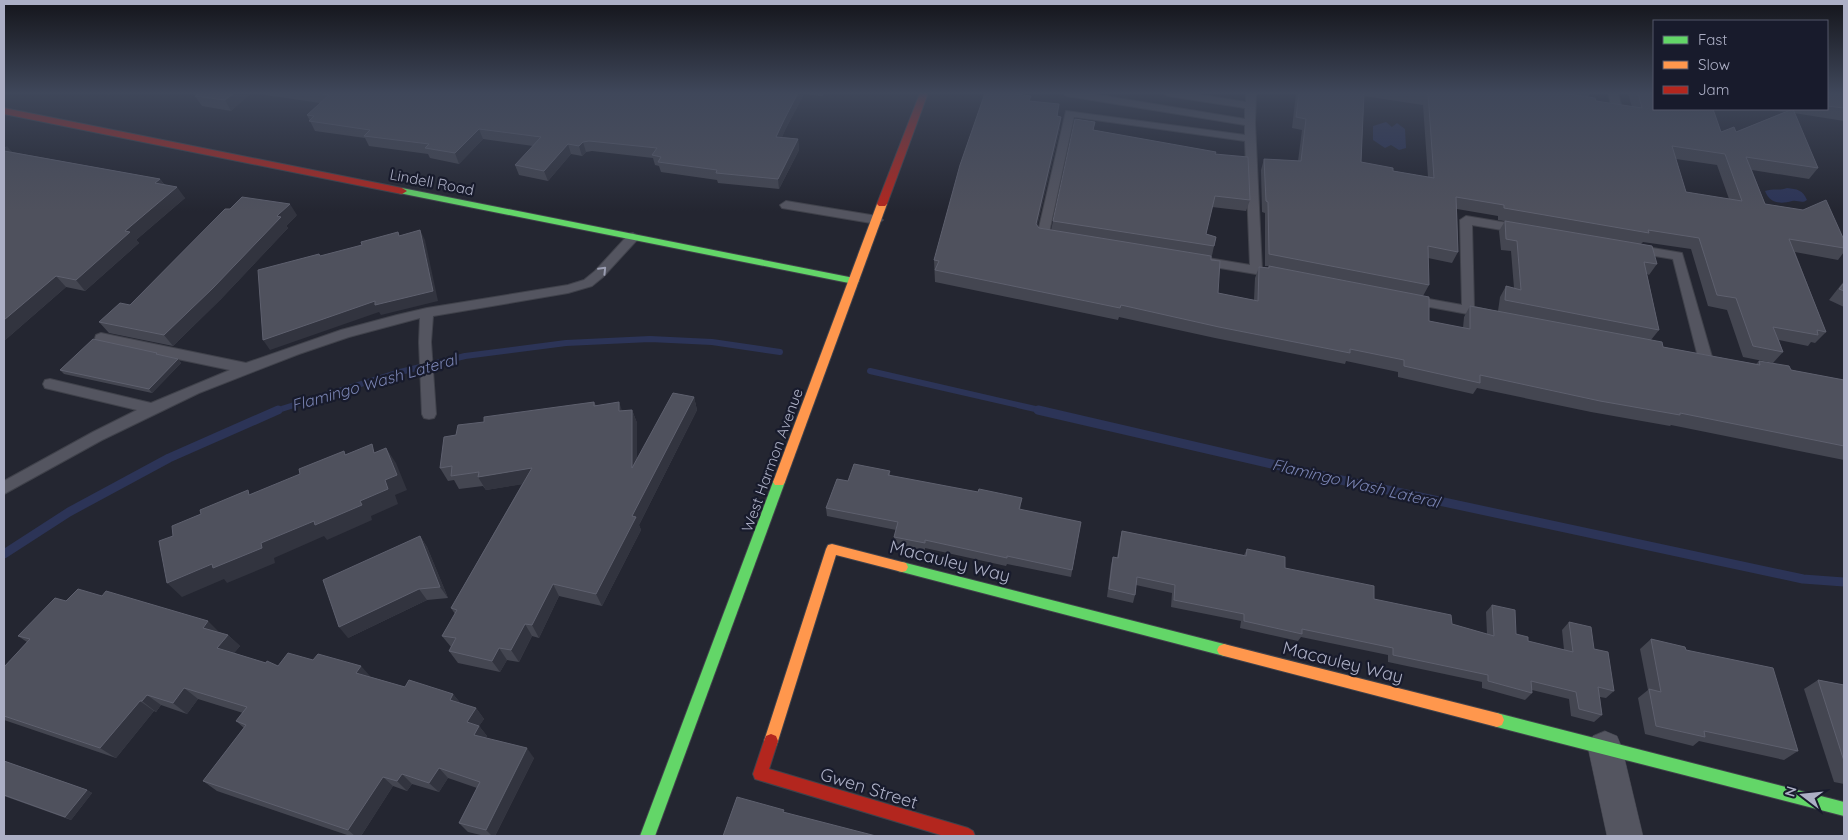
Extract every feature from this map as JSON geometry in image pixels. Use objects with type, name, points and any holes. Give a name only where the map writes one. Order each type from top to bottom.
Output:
[{"type":"street","name":"Lindell Road","points":[[110,132],[854,281]]},
{"type":"street","name":"West Harmon Avenue","points":[[648,836],[909,132]]},
{"type":"street","name":"Macauley Way","points":[[760,774],[832,549],[1844,809]]},
{"type":"street","points":[[1605,748],[1625,836]]},
{"type":"street","name":"Gwen Street","points":[[760,774],[968,836]]},
{"type":"lane","points":[[1062,239],[1043,236],[1066,132]]},
{"type":"lane","points":[[1202,132],[1251,139]]},
{"type":"lane","points":[[1189,259],[1261,271],[1251,132]]},
{"type":"lane","points":[[786,205],[877,220]]},
{"type":"lane","points":[[1468,310],[1466,220],[1534,232]]},
{"type":"lane","points":[[4,488],[41,466],[130,419],[246,368],[333,338],[427,312],[565,289],[588,283],[599,274],[633,237]]},
{"type":"lane","points":[[1620,246],[1678,256],[1705,358]]},
{"type":"lane","points":[[1401,298],[1496,316]]},
{"type":"lane","points":[[427,312],[425,342],[429,414]]},
{"type":"lane","points":[[101,338],[246,368]]},
{"type":"lane","points":[[50,384],[153,409]]},
{"type":"water","points":[[1373,132],[1405,132],[1406,148],[1399,150],[1391,145],[1385,148],[1373,140]]},
{"type":"water","points":[[1787,188],[1804,194],[1807,200],[1803,202],[1776,202],[1765,191]]},
{"type":"building","points":[[368,132],[476,132],[455,153],[425,148],[429,144],[364,136]]},
{"type":"building","points":[[504,132],[778,132],[776,137],[798,139],[778,179],[716,173],[717,170],[658,162],[661,157],[652,155],[657,148],[589,141],[583,142],[579,146],[568,144],[544,171],[515,165],[541,137]]},
{"type":"building","points":[[971,132],[1057,132],[1036,224],[1039,228],[1211,256],[1211,260],[1220,261],[1218,293],[1258,301],[1259,267],[1269,268],[1269,266],[1429,297],[1429,321],[1470,329],[1470,306],[1662,342],[1663,347],[1760,365],[1759,361],[1789,366],[1791,370],[1844,380],[1844,446],[1680,413],[1680,415],[1600,401],[1480,375],[1480,383],[1404,366],[1404,360],[1350,349],[1350,353],[1121,305],[1120,308],[935,270],[939,261],[934,260],[960,165]]},
{"type":"building","points":[[1072,132],[1105,132],[1216,152],[1215,154],[1248,157],[1250,200],[1215,196],[1206,234],[1216,237],[1214,246],[1053,221]]},
{"type":"building","points":[[1304,132],[1362,132],[1361,162],[1393,168],[1393,171],[1434,178],[1431,132],[1803,132],[1818,168],[1746,157],[1765,204],[1803,210],[1826,200],[1844,240],[1844,248],[1789,239],[1826,332],[1817,330],[1818,335],[1773,327],[1783,352],[1753,346],[1736,298],[1717,295],[1699,238],[1648,230],[1649,233],[1504,208],[1504,205],[1456,197],[1458,252],[1428,246],[1429,285],[1269,254],[1268,202],[1266,201],[1264,159],[1301,161]],"holes":[[[1672,146],[1725,154],[1742,201],[1686,192]]]},
{"type":"building","points":[[4,151],[160,179],[155,183],[177,187],[125,231],[130,232],[76,280],[56,276],[4,320]]},
{"type":"building","points":[[242,197],[290,204],[277,216],[281,217],[213,288],[164,335],[99,322],[120,303],[130,305],[225,209],[230,209]]},
{"type":"building","points":[[1505,221],[1652,246],[1657,264],[1644,262],[1659,330],[1505,300],[1506,286],[1521,290],[1517,241],[1506,239]]},
{"type":"building","points":[[420,230],[433,291],[375,305],[375,301],[263,340],[258,270],[362,245],[361,242],[398,232],[399,236]]},
{"type":"building","points":[[1844,283],[1844,291],[1839,289]]},
{"type":"building","points":[[93,339],[178,359],[149,389],[60,370]]},
{"type":"building","points":[[673,393],[694,397],[632,516],[636,517],[596,594],[553,584],[532,625],[525,624],[511,650],[499,648],[492,661],[449,651],[456,638],[442,636],[457,610],[451,608],[532,468],[478,477],[479,472],[451,476],[452,466],[440,468],[444,437],[456,435],[458,425],[484,422],[484,417],[594,402],[594,406],[619,402],[619,411],[632,410],[632,468]]},
{"type":"building","points":[[372,444],[374,453],[386,448],[397,475],[385,480],[388,489],[360,501],[362,505],[315,525],[314,521],[261,543],[262,548],[213,568],[212,564],[167,583],[159,541],[173,536],[172,526],[201,514],[200,510],[248,490],[249,495],[300,474],[299,469],[344,451],[345,455]]},
{"type":"building","points":[[854,464],[890,471],[888,475],[978,492],[979,489],[1022,498],[1019,509],[1081,522],[1072,570],[925,540],[925,543],[894,537],[898,522],[826,508],[837,479],[848,481]]},
{"type":"building","points":[[1122,531],[1246,556],[1247,549],[1285,557],[1285,568],[1374,586],[1374,599],[1451,615],[1452,624],[1494,636],[1492,605],[1515,610],[1516,634],[1528,637],[1528,641],[1573,652],[1569,622],[1591,627],[1594,649],[1608,652],[1614,691],[1598,687],[1602,715],[1579,709],[1576,692],[1531,681],[1532,693],[1488,681],[1488,675],[1393,655],[1393,648],[1302,629],[1302,634],[1244,621],[1244,614],[1174,600],[1175,585],[1137,577],[1135,595],[1109,589],[1113,557],[1118,558]]},
{"type":"building","points":[[420,536],[440,587],[419,589],[339,627],[323,580]]},
{"type":"building","points":[[78,589],[102,596],[106,591],[208,621],[203,628],[228,635],[217,648],[266,663],[267,661],[278,666],[288,653],[313,660],[318,654],[361,666],[356,673],[405,687],[409,680],[453,694],[450,700],[476,708],[467,722],[479,726],[474,735],[527,748],[486,830],[459,823],[480,782],[439,768],[429,783],[402,774],[397,781],[383,777],[348,830],[203,781],[246,725],[236,721],[247,707],[184,688],[173,703],[147,695],[100,748],[4,716],[4,667],[30,639],[18,636],[55,598],[66,601]]},
{"type":"building","points":[[1651,639],[1685,647],[1686,650],[1773,668],[1798,751],[1704,731],[1705,737],[1656,726],[1649,689],[1661,692]]},
{"type":"building","points":[[1818,680],[1844,685],[1844,761]]},
{"type":"building","points":[[4,761],[87,790],[65,817],[4,795]]},
{"type":"building","points":[[737,797],[784,810],[783,812],[876,836],[723,836]]},
{"type":"waterway","name":"Flamingo Wash Lateral","points":[[278,410],[396,373],[465,356],[566,343],[650,339],[712,342],[780,352]]},
{"type":"waterway","name":"Flamingo Wash Lateral","points":[[870,371],[1044,411]]},
{"type":"waterway","name":"Flamingo Wash Lateral","points":[[4,554],[69,512],[169,458],[278,410]]},
{"type":"waterway","name":"Flamingo Wash Lateral","points":[[1038,410],[1341,480],[1803,579],[1844,582]]},
{"type":"traffic: fast","points":[[402,191],[854,281]]},
{"type":"traffic: fast","points":[[647,836],[779,482]]},
{"type":"traffic: fast","points":[[902,567],[1224,650]]},
{"type":"traffic: fast","points":[[1497,720],[1844,809]]},
{"type":"traffic: slow","points":[[779,482],[882,204]]},
{"type":"traffic: slow","points":[[771,741],[832,549],[902,567]]},
{"type":"traffic: slow","points":[[1224,650],[1497,720]]},
{"type":"traffic: jam","points":[[109,132],[402,191]]},
{"type":"traffic: jam","points":[[882,204],[909,132]]},
{"type":"traffic: jam","points":[[771,741],[760,774],[968,836]]}]
